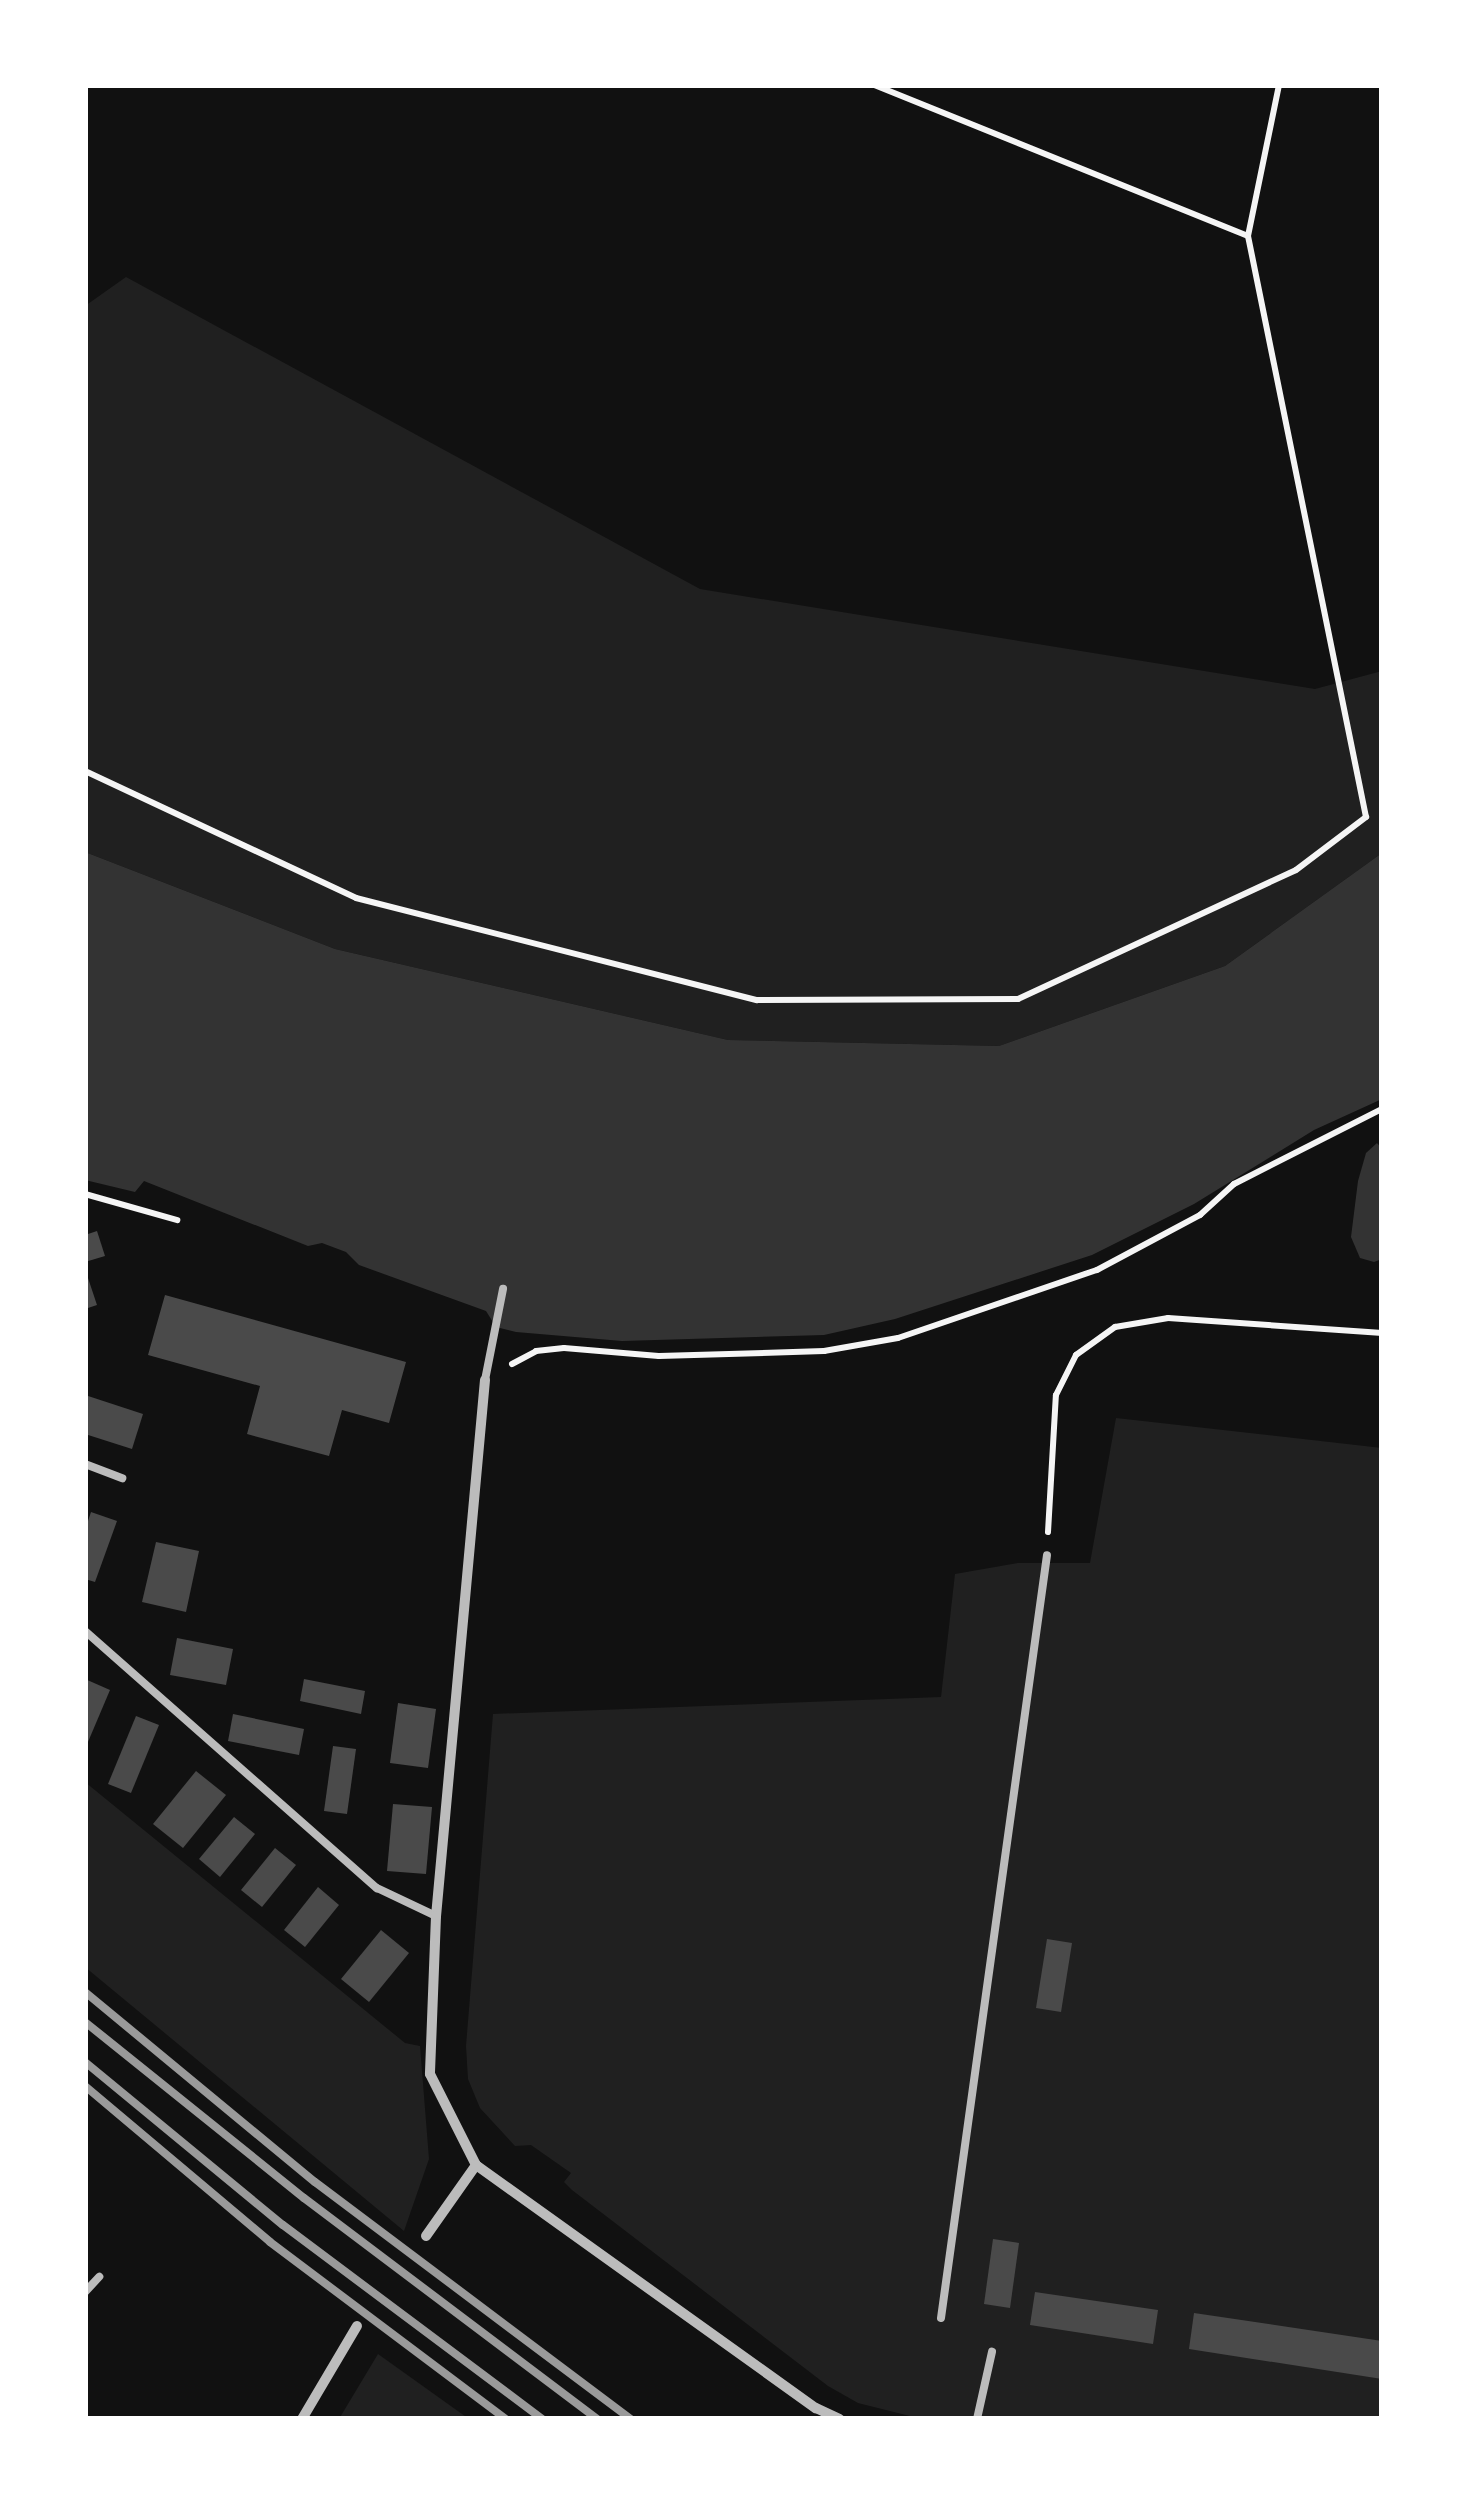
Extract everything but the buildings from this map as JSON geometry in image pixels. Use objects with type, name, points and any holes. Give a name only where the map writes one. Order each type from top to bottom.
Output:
[{"type":"street","points":[[485,1380],[436,1916],[430,2074],[476,2165],[816,2408],[840,2419]]},
{"type":"street","points":[[426,2236],[476,2165]]},
{"type":"street","points":[[302,2419],[357,2326]]},
{"type":"lane","points":[[485,1380],[502,1289]]},
{"type":"lane","points":[[85,1464],[122,1478]]},
{"type":"lane","points":[[942,2318],[1047,1556]]},
{"type":"lane","points":[[85,1631],[377,1888],[436,1916]]},
{"type":"lane","points":[[85,2292],[98,2277]]},
{"type":"lane","points":[[977,2419],[992,2352]]},
{"type":"path","points":[[874,85],[1248,236]]},
{"type":"path","points":[[85,770],[356,898],[757,1000],[1018,1000],[1296,870],[1366,817],[1248,236],[1279,85]]},
{"type":"path","points":[[485,1380],[536,1351],[564,1348],[658,1356],[824,1351],[898,1338],[998,1307],[1112,1262],[1200,1215],[1234,1184],[1382,1108]]},
{"type":"path","points":[[85,1194],[177,1220]]},
{"type":"path","points":[[1047,1556],[1049,1457],[1056,1395],[1076,1355],[1115,1327],[1168,1318],[1382,1333]]},
{"type":"shaded area","points":[[126,277],[700,589],[1315,689],[1382,671],[1382,853],[1225,966],[999,1046],[728,1040],[335,949],[85,852],[85,306]]},
{"type":"shaded area","points":[[85,852],[335,949],[728,1040],[999,1046],[1225,966],[1382,853],[1382,1099],[1314,1130],[1194,1204],[1092,1255],[895,1319],[824,1335],[622,1341],[516,1332],[496,1327],[486,1311],[359,1265],[346,1252],[322,1243],[308,1246],[144,1181],[135,1192],[85,1180]]},
{"type":"shaded area","points":[[1377,1143],[1382,1149],[1382,1259],[1374,1262],[1360,1258],[1351,1237],[1358,1181],[1366,1153]]},
{"type":"shaded area","points":[[1116,1418],[1382,1448],[1382,2419],[922,2419],[858,2403],[828,2386],[572,2190],[564,2182],[571,2173],[531,2145],[515,2146],[480,2108],[468,2079],[466,2046],[493,1714],[941,1697],[955,1574],[1018,1563],[1090,1563]]},
{"type":"shaded area","points":[[85,1782],[405,2043],[420,2046],[429,2159],[404,2231],[85,1967]]},
{"type":"shaded area","points":[[378,2354],[469,2419],[339,2419]]},
{"type":"railway","points":[[85,1992],[315,2182],[631,2419]]},
{"type":"railway","points":[[85,2022],[304,2198],[597,2419]]},
{"type":"railway","points":[[85,2062],[283,2225],[542,2419]]},
{"type":"railway","points":[[85,2086],[270,2242],[506,2419]]}]
